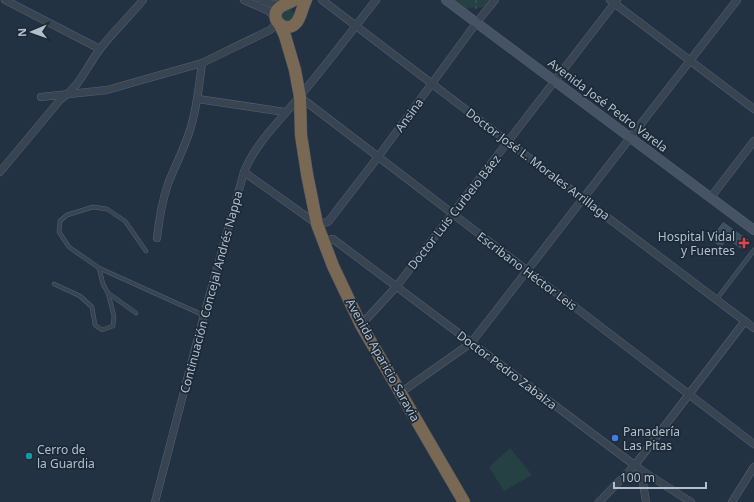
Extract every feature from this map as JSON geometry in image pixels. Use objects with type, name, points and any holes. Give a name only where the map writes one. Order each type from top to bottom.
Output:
[{"type":"highway","name":"Avenida Aparicio Saravia","points":[[295,70],[293,41],[298,19],[306,0]]},
{"type":"highway","points":[[288,3],[294,6],[298,12],[298,19],[291,27],[283,27],[278,22],[276,12],[288,3]]},
{"type":"highway","name":"Avenida Aparicio Saravia","points":[[278,22],[285,36],[295,70],[300,97],[301,135],[307,174],[318,224],[333,266],[361,325],[464,502]]},
{"type":"street","points":[[5,0],[100,49]]},
{"type":"street","points":[[0,172],[60,100],[70,93],[100,49],[143,0]]},
{"type":"street","points":[[41,97],[107,90],[202,63],[270,30],[278,22],[269,11],[244,0]]},
{"type":"street","points":[[261,0],[272,4],[288,3]]},
{"type":"street","name":"Doctor José L. Morales Arrillaga","points":[[322,0],[582,199],[754,328]]},
{"type":"street","name":"Continuación Concejal Andrés Nappa","points":[[155,502],[204,315],[244,172],[254,152],[285,112],[300,97],[376,0]]},
{"type":"street","name":"Avenida José Pedro Varela","points":[[446,0],[754,230]]},
{"type":"street","name":"Ansina","points":[[318,224],[328,222],[495,0]]},
{"type":"street","points":[[400,393],[471,343],[737,0]]},
{"type":"street","points":[[614,1],[754,109]]},
{"type":"street","name":"Doctor Luis Curbelo Báez","points":[[361,325],[396,287],[509,142],[614,1]]},
{"type":"street","points":[[157,238],[160,215],[168,185],[179,161],[198,99],[202,63]]},
{"type":"street","name":"Escribano Héctor Leis","points":[[300,97],[754,444]]},
{"type":"street","points":[[198,99],[285,112]]},
{"type":"street","points":[[711,197],[754,141]]},
{"type":"street","points":[[244,172],[318,224]]},
{"type":"street","name":"Doctor Pedro Zabalza","points":[[324,241],[333,239],[638,468],[691,502]]},
{"type":"street","points":[[599,502],[638,468],[689,394],[745,321]]},
{"type":"street","points":[[732,502],[754,467]]},
{"type":"street","points":[[638,468],[646,502]]},
{"type":"lane","points":[[146,251],[125,221],[107,209],[93,207],[67,215],[60,221],[59,232],[69,247],[99,268],[204,315]]},
{"type":"lane","points":[[716,300],[754,250]]},
{"type":"lane","points":[[54,284],[80,296],[92,307],[95,324],[102,330],[113,326],[114,316],[108,292],[103,284],[99,268]]},
{"type":"lane","points":[[108,292],[136,313]]},
{"type":"path","points":[[476,0],[477,22]]},
{"type":"green space","points":[[452,0],[490,0],[485,7],[464,9]]},
{"type":"green space","points":[[289,8],[294,13],[293,20],[283,22],[280,12]]},
{"type":"green space","points":[[510,448],[532,475],[504,491],[489,467]]},
{"type":"building","points":[[723,221],[751,241],[743,251],[728,240],[721,248],[713,242],[715,240],[711,237]]},
{"type":"place","name":"Hospital Vidal y Fuentes","points":[[744,243]]},
{"type":"place","name":"Panadería Las Pitas","points":[[615,438]]},
{"type":"place","name":"Cerro de la Guardia","points":[[29,456]]}]
